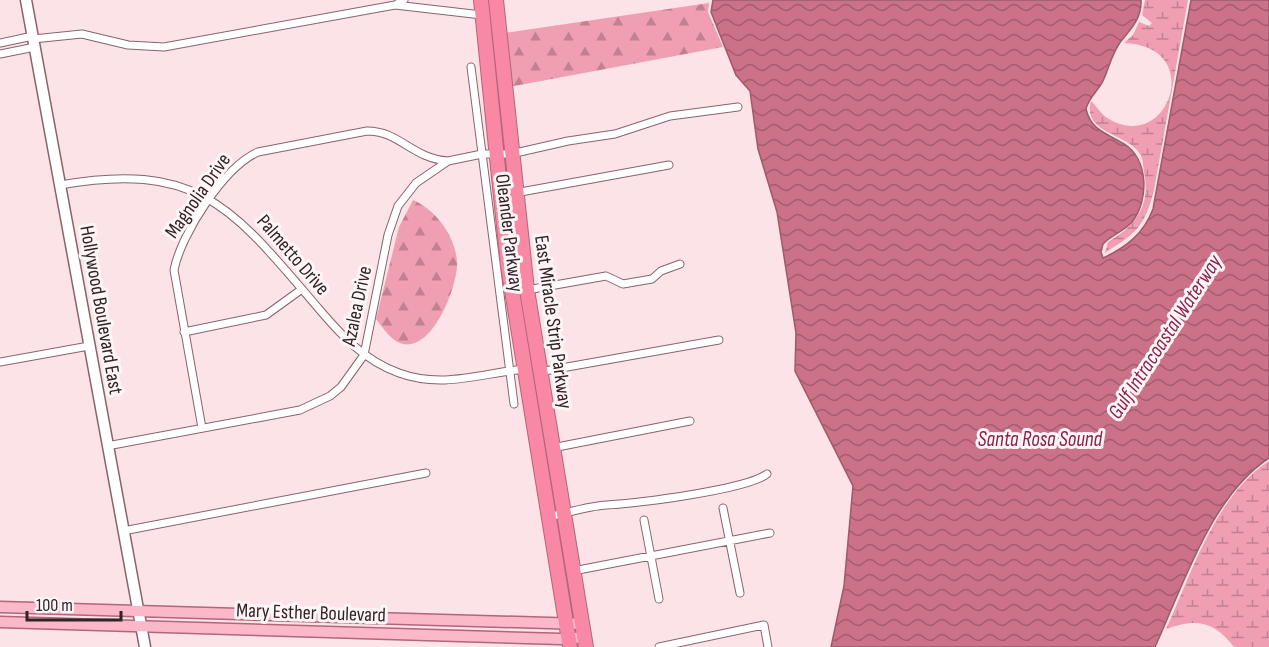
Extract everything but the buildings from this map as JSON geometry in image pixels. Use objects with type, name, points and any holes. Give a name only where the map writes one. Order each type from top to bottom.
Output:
[{"type":"highway","name":"East Miracle Strip Parkway","points":[[481,0],[488,154],[517,370],[548,517],[569,643]]},
{"type":"highway","name":"East Miracle Strip Parkway","points":[[498,0],[511,154],[527,290],[584,636]]},
{"type":"main road","name":"Mary Esther Boulevard","points":[[0,607],[566,624],[584,636]]},
{"type":"main road","name":"Mary Esther Boulevard","points":[[0,622],[569,643],[584,636]]},
{"type":"street","name":"Hollywood Boulevard East","points":[[26,0],[145,647]]},
{"type":"street","points":[[0,54],[33,41],[63,34],[82,33],[128,45],[164,47],[395,4],[404,0]]},
{"type":"street","points":[[395,4],[482,15]]},
{"type":"street","points":[[0,43],[33,41]]},
{"type":"street","name":"Oleander Parkway","points":[[471,67],[488,154]]},
{"type":"street","name":"Azalea Drive","points":[[107,446],[314,405],[341,387],[364,355],[388,235],[398,206],[416,183],[448,161],[488,154],[511,154],[568,141],[615,134],[670,116],[738,107]]},
{"type":"street","name":"Magnolia Drive","points":[[202,428],[175,285],[177,257],[184,240],[233,169],[246,157],[258,152],[356,133],[384,133],[426,158],[448,161]]},
{"type":"street","points":[[515,193],[669,165]]},
{"type":"street","name":"Palmetto Drive","points":[[60,184],[110,177],[143,178],[175,184],[210,200],[247,226],[346,341],[364,355],[400,374],[430,380],[453,381],[517,370]]},
{"type":"street","points":[[527,290],[606,276],[619,285],[639,282],[652,279],[661,271],[680,264]]},
{"type":"street","points":[[184,332],[266,315],[302,289]]},
{"type":"street","points":[[514,404],[517,370],[540,373],[719,339]]},
{"type":"street","points":[[0,362],[89,346]]},
{"type":"street","points":[[552,448],[690,421]]},
{"type":"street","points":[[123,531],[426,473]]},
{"type":"street","points":[[548,517],[717,489],[758,479],[767,474]]},
{"type":"street","points":[[723,508],[740,593]]},
{"type":"street","points":[[644,520],[659,599]]},
{"type":"street","points":[[573,571],[770,533]]},
{"type":"street","points":[[659,647],[764,626],[768,647]]},
{"type":"green space","points":[[1145,0],[1188,0],[1154,190],[1147,213],[1132,234],[1105,253],[1108,242],[1134,222],[1143,204],[1146,184],[1140,154],[1134,147],[1099,127],[1090,112],[1091,101],[1109,119],[1130,126],[1148,122],[1162,111],[1170,95],[1171,78],[1165,61],[1150,49],[1124,43],[1133,35],[1139,22],[1149,26],[1152,23],[1142,15]]},
{"type":"green space","points":[[709,3],[708,12],[723,47],[509,87],[504,33]]},
{"type":"green space","points":[[413,200],[438,218],[450,236],[457,266],[447,302],[433,328],[424,338],[414,343],[403,344],[391,338],[376,319],[399,227]]},
{"type":"green space","points":[[1269,461],[1269,647],[1234,647],[1227,638],[1204,624],[1187,624],[1166,629],[1196,560],[1220,515],[1250,476]]},
{"type":"water","name":"Santa Rosa Sound","points":[[713,0],[1141,0],[1138,18],[1118,46],[1103,81],[1086,109],[1096,127],[1132,151],[1142,170],[1144,181],[1144,192],[1138,213],[1132,222],[1103,244],[1101,252],[1103,258],[1134,238],[1145,225],[1153,209],[1191,0],[1269,0],[1269,458],[1231,495],[1215,518],[1188,570],[1155,647],[831,647],[844,586],[853,486],[795,371],[796,333],[777,212],[758,149],[750,91],[736,75],[711,12]]},
{"type":"water label","name":"Gulf Intracoastal Waterway","points":[[1165,337]]}]
